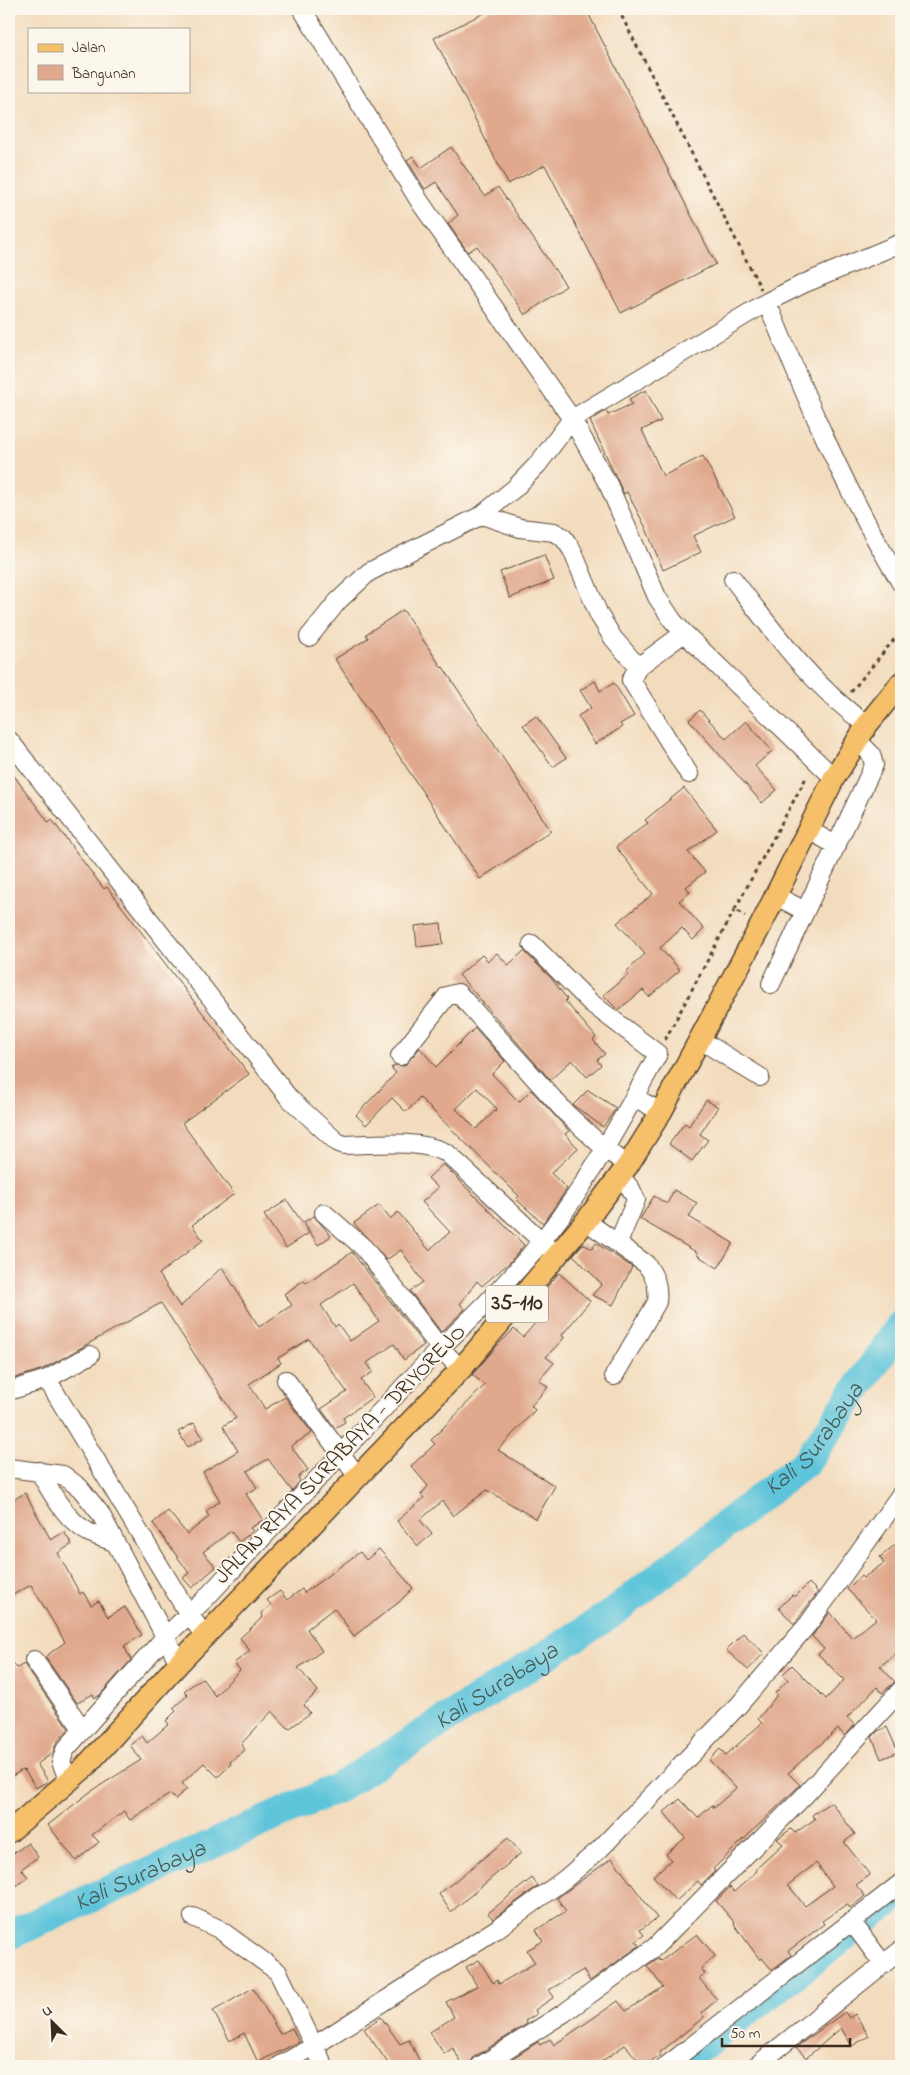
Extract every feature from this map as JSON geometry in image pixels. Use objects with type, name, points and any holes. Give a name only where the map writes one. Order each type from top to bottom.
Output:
[{"type":"main road","name":"JALAN RAYA SURABAYA - DRIYOREJO","points":[[9,1832],[85,1767],[179,1663],[461,1369],[558,1257],[586,1221],[624,1171],[661,1112],[761,925],[834,778],[862,733],[901,683]]},
{"type":"street","points":[[302,9],[420,202],[572,419],[609,486],[664,610],[684,634],[834,778]]},
{"type":"street","points":[[309,637],[338,601],[369,572],[482,515],[515,488],[538,464],[572,419],[767,302],[803,284],[901,243]]},
{"type":"street","points":[[767,302],[791,360],[859,509],[901,583]]},
{"type":"street","points":[[482,515],[520,528],[554,532],[562,538],[572,550],[599,615],[614,638],[638,667]]},
{"type":"street","points":[[733,579],[776,634],[862,733],[874,765],[770,984]]},
{"type":"street","points":[[684,634],[638,667],[633,673],[631,684],[689,774]]},
{"type":"street","points":[[9,740],[289,1098],[337,1142],[344,1144],[417,1143],[433,1146],[447,1153],[558,1257]]},
{"type":"street","points":[[808,830],[837,846]]},
{"type":"street","points":[[776,896],[805,911]]},
{"type":"street","points":[[532,944],[591,1003],[658,1054]]},
{"type":"street","points":[[400,1056],[447,996],[458,993],[566,1113],[604,1148],[624,1171],[627,1184],[636,1200],[618,1243]]},
{"type":"street","points":[[699,1039],[760,1076]]},
{"type":"street","name":"JALAN RAYA SURABAYA - DRIYOREJO","points":[[69,1781],[61,1762],[61,1756],[165,1636],[204,1600],[440,1348],[476,1315],[542,1241],[578,1192],[658,1054]]},
{"type":"street","points":[[634,1097],[661,1112]]},
{"type":"street","points":[[324,1214],[364,1248],[440,1348],[461,1369]]},
{"type":"street","points":[[586,1221],[646,1264],[652,1273],[658,1291],[656,1302],[614,1376]]},
{"type":"street","points":[[9,1391],[47,1378],[90,1355]]},
{"type":"street","points":[[47,1378],[188,1614],[205,1636]]},
{"type":"street","points":[[286,1380],[358,1477]]},
{"type":"street","points":[[9,1468],[63,1475],[70,1478],[93,1503],[179,1663]]},
{"type":"street","points":[[39,1471],[74,1522],[87,1532],[114,1542]]},
{"type":"street","points":[[279,2066],[314,2046],[498,1928],[565,1879],[600,1849],[738,1706],[809,1623],[901,1494]]},
{"type":"street","points":[[34,1660],[83,1730]]},
{"type":"street","points":[[480,2066],[564,2013],[655,1947],[898,1700]]},
{"type":"street","points":[[666,2066],[853,1923],[901,1883]]},
{"type":"street","points":[[193,1917],[219,1929],[278,1972],[324,2066]]},
{"type":"street","points":[[853,1923],[881,1962]]},
{"type":"street","points":[[756,2066],[881,1962],[901,1950]]},
{"type":"path","points":[[618,9],[767,302]]},
{"type":"path","points":[[840,706],[901,631]]},
{"type":"path","points":[[658,1054],[815,760]]},
{"type":"path","points":[[735,909],[761,925]]},
{"type":"building","points":[[492,9],[586,9],[716,264],[621,313],[545,165],[508,184],[434,38]]},
{"type":"building","points":[[451,147],[485,196],[498,187],[566,286],[525,315],[477,246],[468,252],[448,224],[458,215],[436,182],[425,189],[407,160],[413,156],[421,168]]},
{"type":"building","points":[[646,390],[661,421],[642,430],[663,476],[703,456],[735,516],[693,536],[701,552],[663,570],[645,526],[627,492],[624,494],[590,421],[606,411],[608,415],[632,404],[629,399]]},
{"type":"building","points":[[544,555],[554,580],[510,598],[500,572]]},
{"type":"building","points":[[403,610],[443,667],[551,831],[480,879],[335,659],[368,638],[366,634]]},
{"type":"building","points":[[595,681],[600,691],[614,683],[634,716],[620,724],[622,727],[595,744],[578,716],[591,708],[580,690]]},
{"type":"building","points":[[700,710],[726,739],[746,721],[772,751],[755,766],[777,790],[762,803],[689,720]]},
{"type":"building","points":[[536,716],[566,758],[553,767],[523,725]]},
{"type":"building","points":[[9,769],[49,823],[52,820],[104,889],[107,887],[249,1074],[182,1123],[234,1194],[192,1225],[203,1240],[159,1274],[180,1307],[222,1267],[259,1327],[292,1305],[284,1294],[304,1280],[306,1283],[352,1252],[424,1345],[404,1360],[394,1344],[367,1363],[373,1372],[361,1380],[373,1397],[343,1418],[345,1422],[335,1428],[321,1409],[347,1392],[309,1339],[278,1358],[281,1363],[249,1384],[265,1409],[285,1397],[312,1433],[291,1446],[308,1470],[298,1477],[300,1481],[292,1491],[268,1459],[247,1471],[257,1488],[246,1494],[263,1520],[250,1528],[253,1531],[239,1542],[231,1531],[203,1552],[216,1567],[192,1588],[183,1578],[189,1573],[153,1523],[168,1511],[187,1534],[209,1517],[206,1511],[220,1501],[203,1472],[238,1451],[223,1426],[236,1418],[161,1303],[43,1369],[12,1379],[9,1374]],"holes":[[[353,1283],[379,1321],[350,1341],[338,1324],[335,1327],[321,1305]]]},
{"type":"building","points":[[684,788],[717,830],[688,852],[705,872],[686,887],[690,892],[679,901],[704,929],[693,940],[682,928],[660,948],[680,970],[649,997],[643,990],[618,1010],[603,995],[628,975],[626,972],[645,954],[617,923],[653,894],[616,847],[648,823],[645,820]]},
{"type":"building","points":[[441,923],[443,944],[417,947],[415,926]]},
{"type":"building","points":[[524,951],[552,979],[567,999],[565,1001],[596,1037],[593,1040],[605,1054],[597,1060],[601,1065],[587,1077],[572,1060],[550,1080],[459,975],[482,955],[488,961],[497,953],[508,965]]},
{"type":"building","points":[[475,1028],[505,1061],[492,1074],[519,1102],[531,1090],[569,1131],[565,1134],[578,1148],[551,1173],[567,1189],[543,1223],[516,1199],[519,1196],[420,1098],[406,1112],[392,1098],[366,1125],[356,1115],[396,1073],[391,1068],[395,1065],[404,1066],[420,1048],[436,1067]],"holes":[[[477,1088],[497,1109],[476,1129],[456,1109]]]},
{"type":"building","points":[[588,1090],[616,1108],[603,1127],[573,1105]]},
{"type":"building","points":[[706,1100],[718,1107],[700,1134],[708,1140],[692,1161],[669,1144],[685,1123],[689,1126]]},
{"type":"building","points":[[443,1164],[524,1245],[510,1262],[482,1286],[477,1281],[460,1304],[465,1309],[441,1332],[410,1291],[423,1282],[401,1250],[386,1260],[354,1223],[379,1205],[390,1219],[398,1212],[429,1250],[450,1232],[422,1202],[438,1188],[428,1178]]},
{"type":"building","points":[[674,1190],[697,1203],[689,1217],[733,1243],[718,1268],[697,1255],[698,1253],[640,1219],[654,1196],[667,1204]]},
{"type":"building","points":[[287,1200],[309,1233],[286,1248],[264,1215]]},
{"type":"building","points":[[314,1216],[331,1236],[318,1245],[304,1222]]},
{"type":"building","points":[[596,1243],[632,1267],[613,1305],[592,1295],[602,1284],[573,1255],[583,1244],[592,1249]]},
{"type":"building","points":[[559,1273],[590,1301],[562,1335],[564,1338],[546,1357],[554,1363],[539,1380],[548,1387],[531,1406],[535,1410],[498,1450],[555,1486],[536,1519],[487,1490],[453,1516],[442,1501],[420,1520],[432,1534],[418,1546],[397,1521],[424,1498],[421,1495],[428,1486],[411,1466],[435,1444],[431,1440],[485,1385],[472,1375],[496,1347],[514,1329],[523,1337],[547,1310],[536,1300]]},
{"type":"building","points":[[194,1423],[203,1438],[188,1447],[178,1432]]},
{"type":"building","points":[[25,1493],[51,1540],[64,1532],[72,1544],[58,1553],[80,1594],[83,1592],[91,1605],[99,1601],[108,1617],[125,1607],[142,1635],[124,1646],[131,1660],[100,1695],[95,1698],[93,1694],[77,1703],[45,1657],[65,1642],[31,1585],[9,1597],[9,1502]]},
{"type":"building","points":[[901,1540],[901,1650],[880,1666],[895,1682],[882,1693],[877,1687],[847,1718],[855,1725],[845,1736],[838,1729],[788,1773],[800,1785],[713,1869],[715,1871],[701,1885],[698,1881],[676,1901],[653,1876],[671,1860],[666,1854],[685,1838],[664,1812],[680,1799],[698,1818],[712,1805],[714,1808],[736,1788],[709,1760],[720,1749],[726,1755],[762,1723],[758,1719],[777,1695],[775,1693],[788,1680],[783,1674],[792,1665],[826,1699],[844,1680],[818,1654],[824,1649],[812,1636],[830,1612],[852,1638],[876,1619],[847,1589],[861,1576],[863,1578],[884,1563],[880,1557]]},
{"type":"building","points":[[379,1549],[413,1588],[398,1603],[354,1636],[334,1608],[307,1629],[322,1651],[298,1668],[318,1691],[304,1705],[310,1713],[289,1729],[272,1711],[241,1744],[245,1750],[230,1762],[231,1764],[218,1777],[204,1763],[182,1783],[187,1789],[175,1799],[170,1794],[130,1820],[124,1811],[92,1835],[99,1842],[76,1861],[48,1825],[90,1792],[141,1760],[130,1745],[142,1736],[147,1743],[169,1724],[166,1721],[176,1711],[173,1708],[188,1695],[184,1691],[202,1678],[215,1696],[240,1670],[234,1663],[250,1651],[240,1638],[263,1617],[261,1613],[271,1605],[267,1600],[280,1591],[287,1600],[302,1589],[304,1593],[360,1552],[366,1560]]},
{"type":"building","points":[[809,1583],[818,1592],[794,1624],[779,1608],[792,1595],[795,1597]]},
{"type":"building","points":[[743,1633],[764,1653],[748,1670],[726,1650]]},
{"type":"building","points":[[9,1658],[17,1668],[24,1664],[69,1729],[57,1742],[53,1753],[37,1764],[48,1781],[36,1788],[25,1771],[22,1770],[9,1778]]},
{"type":"building","points":[[887,1727],[898,1752],[881,1759],[872,1737],[878,1731]]},
{"type":"building","points":[[831,1802],[855,1834],[844,1842],[870,1875],[856,1885],[865,1896],[850,1908],[847,1904],[822,1921],[824,1924],[788,1951],[791,1955],[772,1970],[762,1958],[760,1960],[735,1923],[716,1901],[730,1887],[734,1892],[757,1871],[756,1869],[783,1844],[777,1839],[791,1829],[795,1833],[815,1819],[812,1815]],"holes":[[[816,1863],[833,1886],[805,1906],[788,1885]]]},
{"type":"building","points":[[508,1838],[521,1853],[451,1912],[439,1894]]},
{"type":"building","points":[[28,1843],[38,1857],[21,1869],[28,1877],[9,1891],[9,1852],[11,1855]]},
{"type":"building","points":[[612,1858],[657,1918],[640,1930],[644,1935],[636,1941],[639,1946],[590,1981],[583,1970],[549,1990],[554,1997],[535,2010],[537,2014],[525,2021],[527,2024],[474,2057],[469,2066],[463,2066],[453,2048],[444,2054],[430,2032],[454,2017],[446,2002],[477,1986],[466,1967],[479,1960],[493,1983],[497,1980],[499,1984],[535,1963],[527,1950],[543,1941],[536,1930],[566,1911],[557,1898]]},
{"type":"building","points":[[532,1878],[538,1886],[493,1919],[488,1913]]},
{"type":"building","points":[[697,1934],[715,1956],[701,1968],[705,1974],[699,1978],[717,2000],[701,2013],[704,2017],[659,2053],[660,2055],[647,2066],[643,2066],[625,2045],[595,2066],[500,2066],[538,2042],[540,2045],[550,2039],[554,2045],[618,2001],[626,2011],[663,1987],[647,1966],[658,1958],[661,1961]]},
{"type":"building","points":[[253,1988],[280,2034],[292,2028],[299,2042],[258,2062],[244,2033],[230,2041],[213,2011]]},
{"type":"building","points":[[845,2012],[849,2018],[855,2014],[869,2036],[852,2046],[841,2028],[806,2058],[796,2047]]},
{"type":"building","points":[[381,2017],[400,2044],[409,2040],[422,2066],[390,2066],[364,2029]]},
{"type":"waterway","name":"Kali Surabaya","points":[[9,1935],[338,1788],[611,1614],[807,1461],[901,1325]]},
{"type":"waterway","points":[[686,2066],[901,1900]]}]
